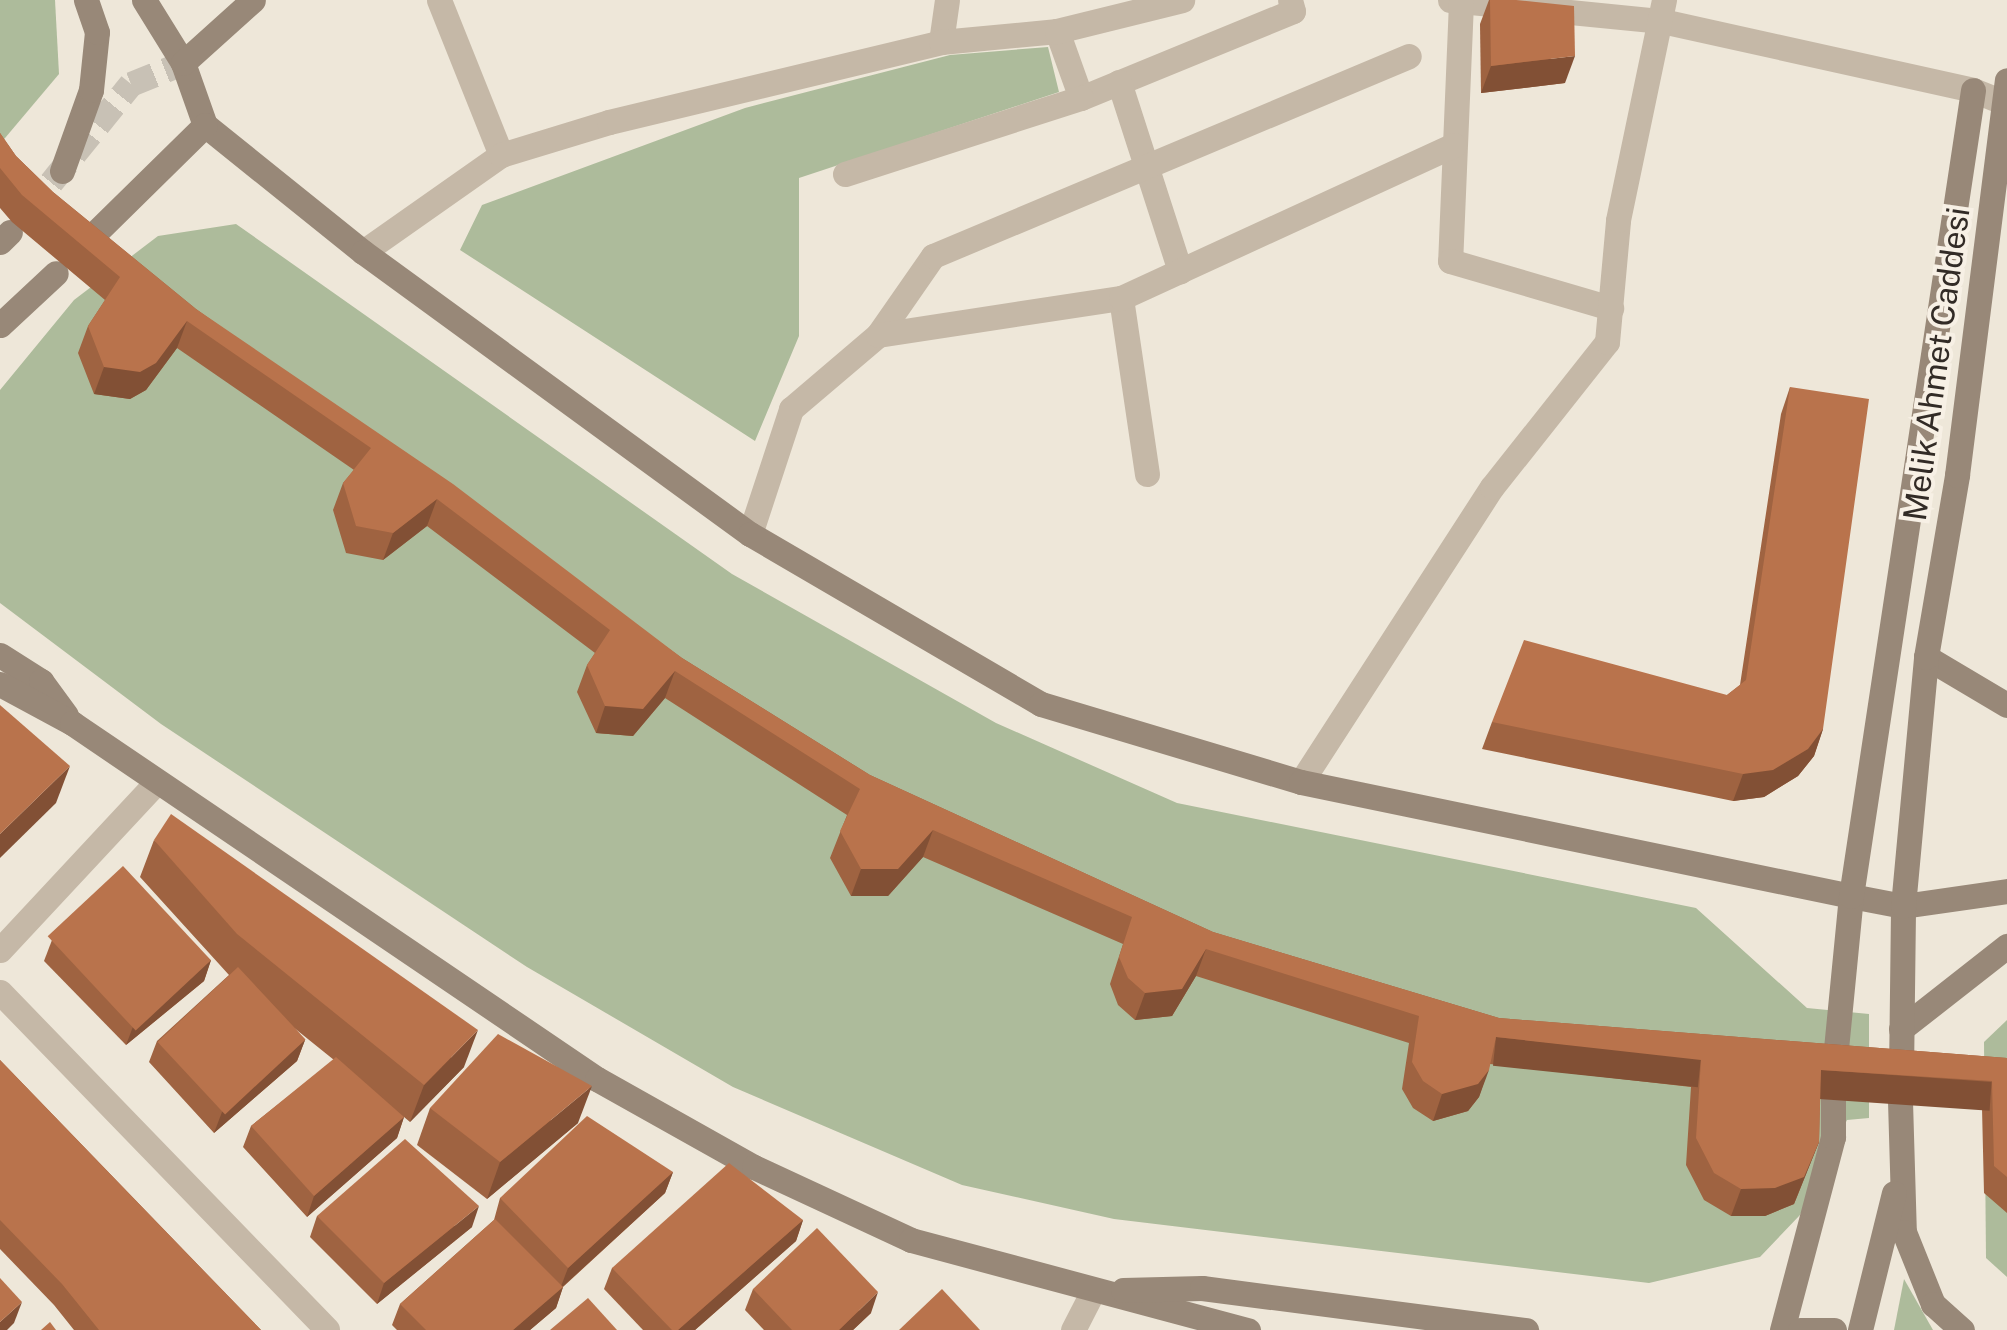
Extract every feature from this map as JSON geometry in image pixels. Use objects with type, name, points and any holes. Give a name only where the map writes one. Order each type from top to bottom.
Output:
[{"type":"main road","points":[[62,171],[91,90],[97,32],[86,0]]},
{"type":"main road","points":[[144,0],[183,63],[205,126],[363,252],[750,534],[1041,704],[1301,782],[1851,896],[1903,906],[2007,892]]},
{"type":"main road","points":[[183,63],[253,0]]},
{"type":"main road","points":[[1834,1069],[1851,896],[1973,90]]},
{"type":"main road","name":"Melik Ahmet Caddesi","points":[[1901,1074],[1903,906],[1926,656],[1957,475],[2006,92]]},
{"type":"main road","points":[[83,246],[205,126]]},
{"type":"main road","points":[[0,326],[56,272]]},
{"type":"main road","points":[[0,655],[41,681],[72,723]]},
{"type":"main road","points":[[1926,656],[2007,705]]},
{"type":"main road","points":[[0,684],[72,723],[460,992],[597,1079],[754,1167],[911,1240],[1248,1330]]},
{"type":"main road","points":[[1901,1029],[2007,946]]},
{"type":"main road","points":[[1782,1330],[1832,1136],[1833,1096]]},
{"type":"main road","points":[[1900,1101],[1904,1232],[1932,1304],[1962,1330]]},
{"type":"main road","points":[[1860,1330],[1900,1169]]},
{"type":"main road","points":[[1093,1291],[1202,1288],[1526,1330]]},
{"type":"main road","points":[[1800,1330],[1834,1330]]},
{"type":"street","points":[[439,0],[501,155]]},
{"type":"street","points":[[942,42],[948,0]]},
{"type":"street","points":[[363,252],[501,155],[609,122],[942,42],[1058,31],[1182,0]]},
{"type":"street","points":[[845,174],[1081,98],[1293,11],[1290,0]]},
{"type":"street","points":[[1611,308],[1450,261],[1456,1],[1663,10],[1973,90],[2006,92]]},
{"type":"street","points":[[1301,782],[1492,487],[1607,342],[1618,220],[1663,10]]},
{"type":"street","points":[[1058,31],[1081,98]]},
{"type":"street","points":[[750,534],[791,409],[878,335],[933,256],[1408,56]]},
{"type":"street","points":[[1119,82],[1143,168],[1180,271]]},
{"type":"street","points":[[878,335],[1121,298],[1454,145]]},
{"type":"street","points":[[1121,298],[1147,474]]},
{"type":"street","points":[[0,950],[156,782]]},
{"type":"street","points":[[0,992],[327,1330]]},
{"type":"street","points":[[1072,1330],[1093,1291]]},
{"type":"green space","points":[[0,0],[55,0],[59,74],[0,144]]},
{"type":"green space","points":[[1048,47],[1059,92],[799,178],[799,336],[755,441],[460,250],[482,205],[745,108],[950,55]]},
{"type":"green space","points":[[236,224],[732,574],[996,723],[1177,803],[1696,908],[1807,1008],[1869,1014],[1869,1118],[1847,1120],[1800,1215],[1760,1257],[1649,1283],[1114,1219],[962,1185],[733,1087],[527,967],[161,724],[0,603],[0,390],[74,300],[158,236]]},
{"type":"green space","points":[[2007,1020],[2007,1277],[1986,1258],[1984,1042]]},
{"type":"green space","points":[[1904,1279],[1933,1330],[1894,1330]]},
{"type":"building","points":[[1490,0],[1574,6],[1575,56],[1491,66]]},
{"type":"building","points":[[0,133],[16,156],[53,192],[196,309],[453,484],[682,658],[870,775],[1213,932],[1499,1018],[2007,1058],[2007,1177],[1994,1166],[1992,1081],[1821,1070],[1819,1142],[1804,1177],[1775,1188],[1741,1189],[1714,1173],[1696,1138],[1701,1060],[1496,1037],[1489,1070],[1478,1084],[1442,1094],[1423,1081],[1412,1062],[1419,1016],[1206,949],[1182,989],[1145,993],[1128,978],[1119,957],[1132,917],[933,830],[898,869],[861,869],[840,831],[860,789],[675,671],[643,709],[605,706],[587,665],[610,630],[437,499],[393,533],[356,526],[343,483],[371,448],[187,321],[156,363],[140,372],[104,367],[88,326],[120,277],[22,195],[0,168]]},
{"type":"building","points":[[1790,387],[1869,399],[1823,729],[1808,749],[1773,770],[1743,774],[1492,722],[1524,640],[1727,695],[1746,680]]},
{"type":"building","points":[[0,705],[70,766],[0,834]]},
{"type":"building","points":[[171,814],[478,1030],[424,1085],[237,934],[154,840]]},
{"type":"building","points":[[123,866],[211,960],[136,1031],[48,936]]},
{"type":"building","points":[[238,967],[306,1039],[225,1114],[158,1042]]},
{"type":"building","points":[[498,1034],[592,1086],[500,1162],[430,1108]]},
{"type":"building","points":[[336,1057],[404,1117],[314,1196],[251,1126]]},
{"type":"building","points":[[0,1060],[261,1330],[99,1330],[62,1284],[0,1220]]},
{"type":"building","points":[[587,1116],[673,1172],[568,1268],[500,1198]]},
{"type":"building","points":[[405,1139],[479,1206],[384,1283],[317,1216]]},
{"type":"building","points":[[729,1163],[803,1220],[678,1330],[672,1330],[612,1268]]},
{"type":"building","points":[[495,1219],[563,1287],[513,1330],[426,1330],[400,1304]]},
{"type":"building","points":[[817,1228],[878,1292],[839,1330],[792,1330],[753,1289]]},
{"type":"building","points":[[0,1278],[22,1302],[0,1322]]},
{"type":"building","points":[[942,1289],[980,1330],[899,1330]]},
{"type":"building","points":[[588,1298],[617,1330],[550,1330]]},
{"type":"tunnel","points":[[28,211],[131,84],[183,63]]}]
